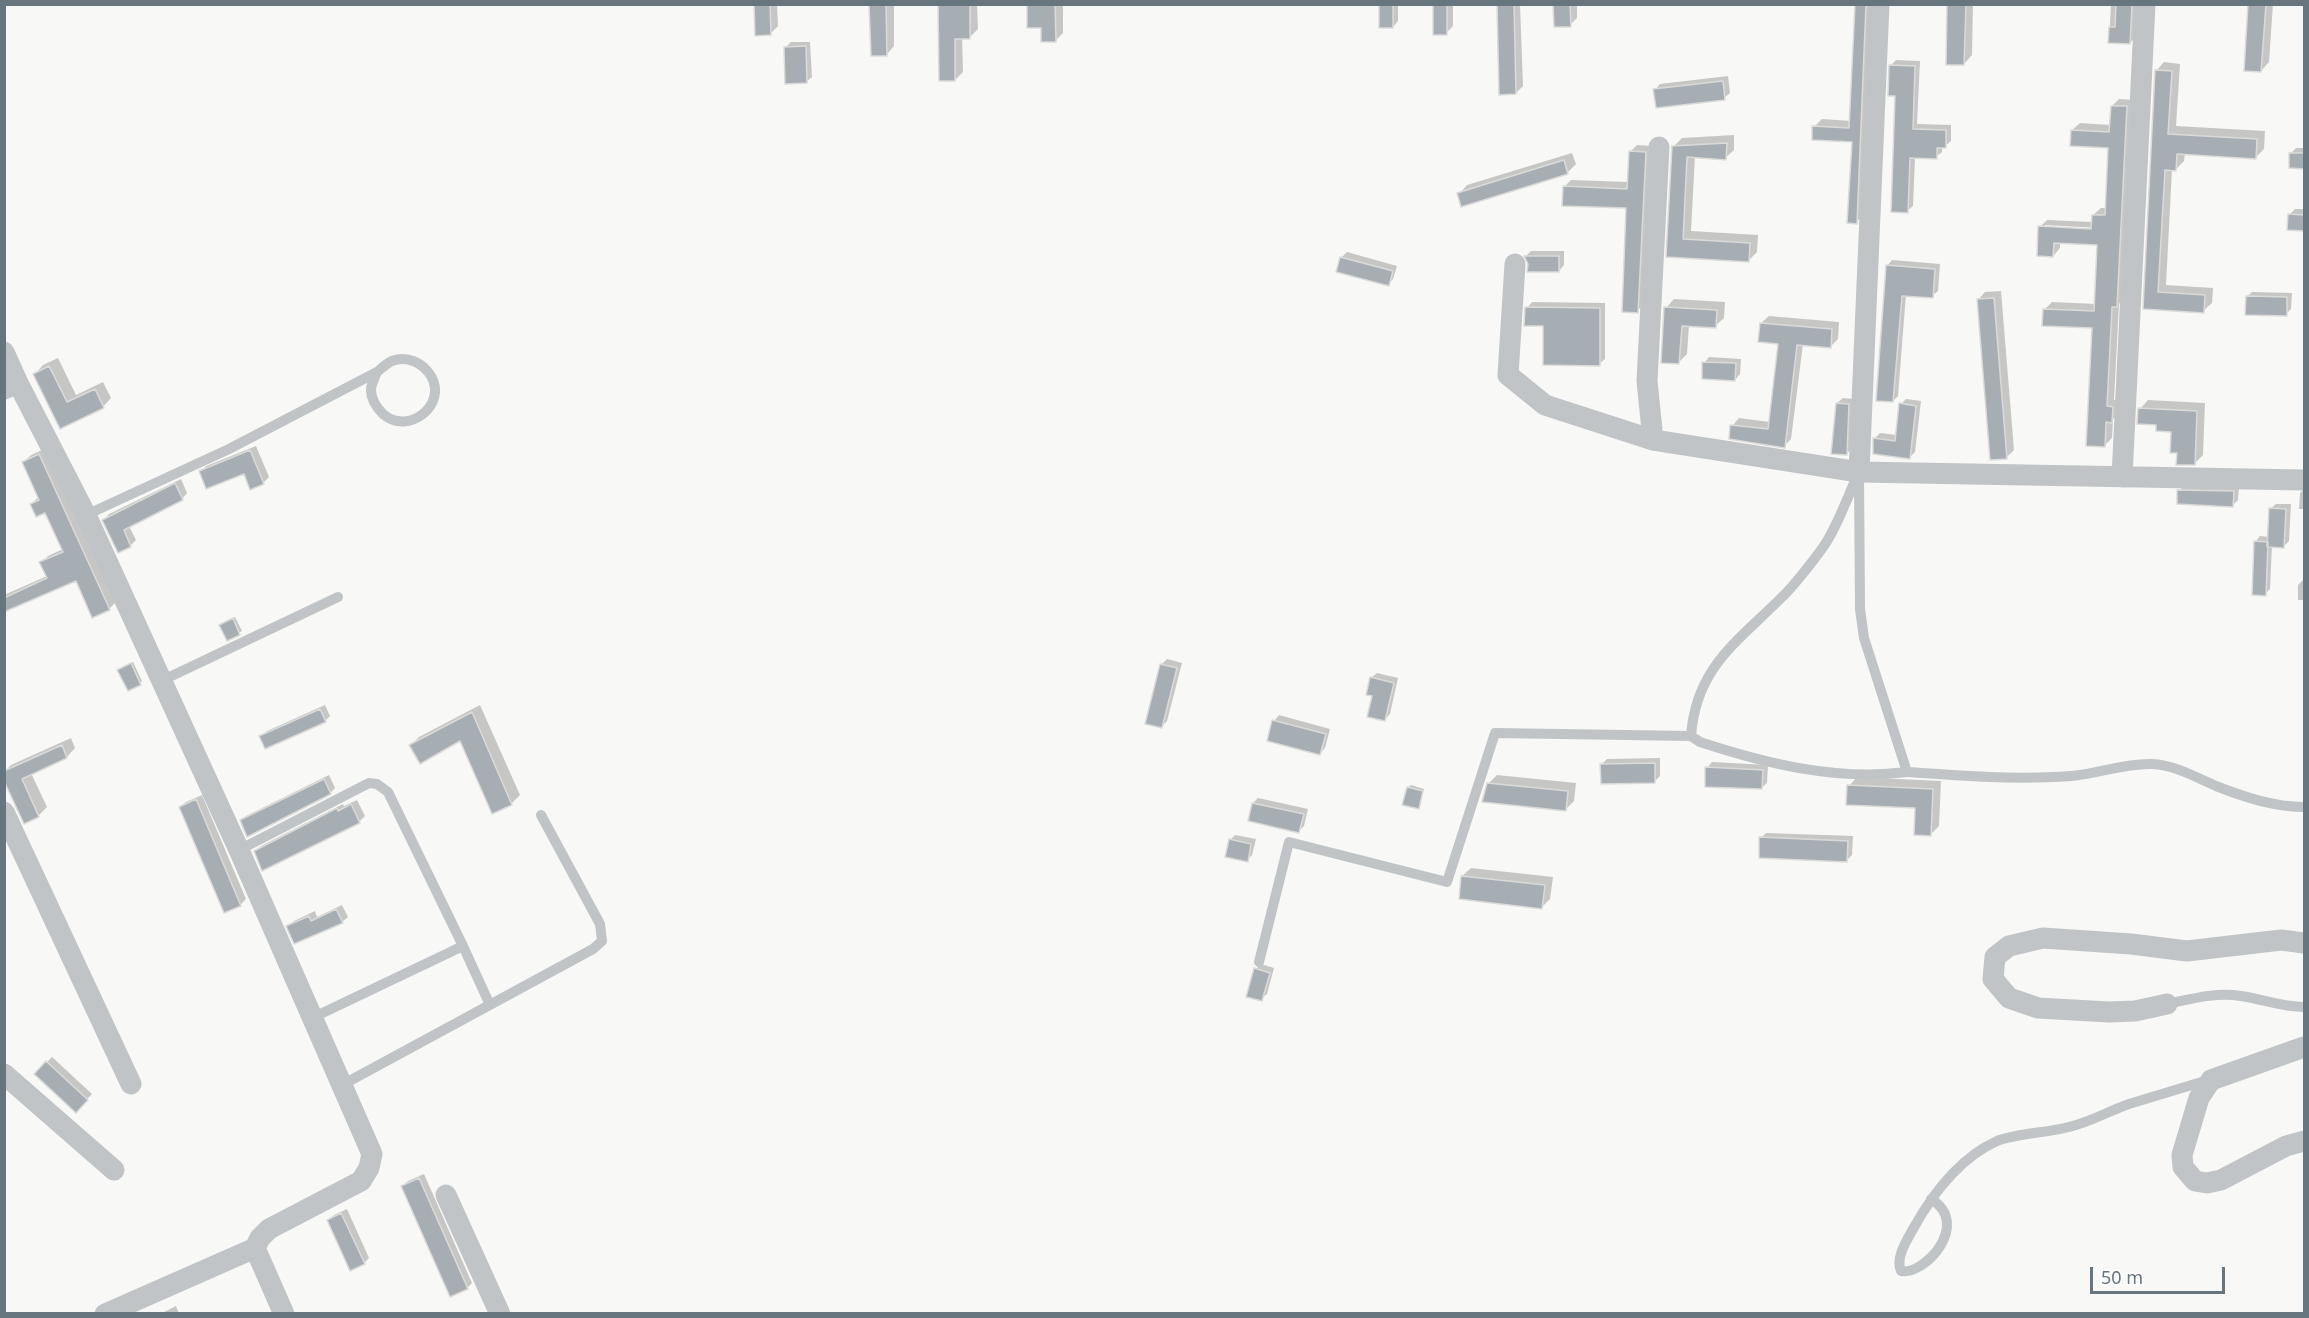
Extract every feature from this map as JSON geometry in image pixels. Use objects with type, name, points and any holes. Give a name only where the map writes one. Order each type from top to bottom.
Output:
[{"type":"street","points":[[1859,472],[1879,4]]},
{"type":"street","points":[[2122,477],[2145,4]]},
{"type":"street","points":[[1653,440],[1647,381],[1659,147]]},
{"type":"street","points":[[1515,264],[1508,375],[1545,405],[1653,440],[1859,472],[2304,480]]},
{"type":"street","points":[[4,352],[11,386],[86,515],[238,850],[372,1154],[369,1168],[361,1181],[269,1229],[260,1238],[255,1248],[105,1314]]},
{"type":"street","points":[[4,812],[131,1084]]},
{"type":"street","points":[[2167,1004],[2135,1011],[2109,1012],[2038,1008],[2009,998],[1994,979],[1995,957],[2009,946],[2043,938],[2131,944],[2187,951],[2281,940],[2304,943]]},
{"type":"street","points":[[2304,1047],[2211,1080],[2199,1098],[2182,1155],[2183,1167],[2195,1181],[2207,1183],[2221,1180],[2286,1146],[2304,1141]]},
{"type":"street","points":[[4,1074],[114,1170]]},
{"type":"street","points":[[446,1195],[500,1314]]},
{"type":"street","points":[[255,1248],[284,1314]]},
{"type":"lane","points":[[86,515],[229,449],[377,372],[391,361],[409,359],[426,367],[435,382],[434,401],[424,416],[407,423],[389,419],[376,407],[371,389],[377,372]]},
{"type":"lane","points":[[1691,736],[1693,713],[1708,676],[1730,646],[1782,598],[1824,547],[1859,472]]},
{"type":"lane","points":[[1859,472],[1860,609],[1864,638],[1907,772]]},
{"type":"lane","points":[[161,681],[338,597]]},
{"type":"lane","points":[[1259,962],[1289,842],[1447,882],[1495,733],[1691,736],[1701,742],[1778,764],[1856,776],[1907,772],[2012,778],[2073,776],[2123,766],[2153,764],[2175,768],[2258,801],[2304,807]]},
{"type":"lane","points":[[238,850],[369,783],[377,784],[388,792],[490,1005]]},
{"type":"lane","points":[[342,1084],[593,949],[602,941],[600,924],[542,814]]},
{"type":"lane","points":[[312,1018],[463,946]]},
{"type":"lane","points":[[2167,1004],[2219,995],[2240,996],[2292,1007],[2304,1007]]},
{"type":"lane","points":[[1931,1199],[1944,1209],[1948,1219],[1948,1231],[1932,1256],[1917,1268],[1907,1272],[1901,1271],[1899,1266],[1905,1244],[1931,1199],[1943,1182],[1967,1159],[1998,1141],[2071,1127],[2129,1104],[2211,1080]]},
{"type":"building","points":[[754,4],[770,4],[771,35],[755,36]]},
{"type":"building","points":[[869,4],[886,4],[887,56],[871,56]]},
{"type":"building","points":[[938,4],[970,4],[970,39],[955,39],[955,81],[939,81]]},
{"type":"building","points":[[1027,4],[1055,4],[1056,42],[1041,42],[1041,28],[1027,28]]},
{"type":"building","points":[[1379,4],[1393,4],[1393,28],[1379,28]]},
{"type":"building","points":[[1433,4],[1447,4],[1447,35],[1433,35]]},
{"type":"building","points":[[1497,4],[1514,4],[1516,94],[1499,95]]},
{"type":"building","points":[[1553,4],[1570,4],[1571,27],[1554,27]]},
{"type":"building","points":[[1855,4],[1866,4],[1857,224],[1847,223],[1852,142],[1812,140],[1812,126],[1849,128]]},
{"type":"building","points":[[1947,4],[1966,4],[1964,65],[1946,65]]},
{"type":"building","points":[[2116,4],[2132,4],[2130,44],[2108,43],[2109,27],[2115,27]]},
{"type":"building","points":[[2248,4],[2266,4],[2261,72],[2244,71]]},
{"type":"building","points":[[806,46],[807,83],[785,84],[784,47]]},
{"type":"building","points":[[1889,65],[1915,66],[1913,129],[1946,130],[1946,148],[1937,148],[1937,159],[1910,158],[1908,213],[1891,212],[1895,96],[1888,96]]},
{"type":"building","points":[[2155,70],[2172,71],[2168,134],[2257,139],[2256,159],[2177,154],[2176,171],[2165,170],[2158,292],[2205,295],[2204,313],[2143,309]]},
{"type":"building","points":[[1723,81],[1725,100],[1656,108],[1653,89]]},
{"type":"building","points":[[2111,106],[2127,106],[2117,307],[2112,307],[2107,406],[2113,407],[2112,423],[2106,422],[2105,447],[2086,446],[2092,328],[2042,326],[2043,309],[2094,311],[2097,245],[2054,243],[2053,257],[2037,256],[2038,226],[2091,229],[2092,215],[2105,215],[2108,148],[2070,146],[2071,130],[2109,132]]},
{"type":"building","points":[[1727,143],[1726,160],[1687,157],[1683,239],[1750,243],[1749,262],[1666,257],[1672,146]]},
{"type":"building","points":[[1629,151],[1646,152],[1638,313],[1622,312],[1626,208],[1562,206],[1563,186],[1627,189]]},
{"type":"building","points":[[2289,153],[2304,153],[2304,169],[2289,168]]},
{"type":"building","points":[[1564,160],[1568,174],[1461,207],[1457,193]]},
{"type":"building","points":[[2288,214],[2304,215],[2304,231],[2287,230]]},
{"type":"building","points":[[1524,256],[1559,256],[1559,272],[1527,272],[1528,264]]},
{"type":"building","points":[[1340,257],[1393,271],[1389,286],[1336,272]]},
{"type":"building","points":[[1886,265],[1935,269],[1933,298],[1902,296],[1893,402],[1876,401]]},
{"type":"building","points":[[2246,296],[2287,297],[2287,316],[2245,315]]},
{"type":"building","points":[[1994,298],[2007,459],[1990,460],[1977,299]]},
{"type":"building","points":[[1525,307],[1600,308],[1600,366],[1543,365],[1543,326],[1524,326]]},
{"type":"building","points":[[1664,307],[1717,310],[1716,328],[1682,326],[1679,364],[1661,363]]},
{"type":"building","points":[[1760,323],[1832,329],[1831,348],[1797,345],[1785,448],[1729,439],[1730,425],[1768,429],[1778,344],[1758,342]]},
{"type":"building","points":[[1702,362],[1736,363],[1735,381],[1702,379]]},
{"type":"building","points":[[49,366],[67,402],[95,389],[104,408],[60,429],[33,374]]},
{"type":"building","points":[[1836,403],[1849,404],[1847,455],[1831,454]]},
{"type":"building","points":[[1899,403],[1916,406],[1910,459],[1873,454],[1873,438],[1895,441]]},
{"type":"building","points":[[2138,408],[2197,411],[2195,465],[2176,465],[2177,453],[2170,453],[2171,432],[2156,431],[2156,425],[2137,424]]},
{"type":"building","points":[[250,450],[264,484],[250,490],[244,474],[206,489],[199,471]]},
{"type":"building","points":[[39,454],[110,610],[92,618],[76,581],[4,612],[4,598],[47,578],[39,562],[63,552],[45,513],[36,517],[30,504],[39,500],[22,462]]},
{"type":"building","points":[[175,483],[183,500],[124,530],[131,547],[118,553],[102,520]]},
{"type":"building","points":[[2177,490],[2234,491],[2233,507],[2177,504]]},
{"type":"building","points":[[2269,508],[2286,509],[2284,548],[2267,547]]},
{"type":"building","points":[[2254,541],[2268,542],[2266,596],[2252,595]]},
{"type":"building","points":[[233,618],[240,635],[227,641],[219,625]]},
{"type":"building","points":[[131,663],[141,685],[128,691],[117,670]]},
{"type":"building","points":[[1160,664],[1177,668],[1162,728],[1145,724]]},
{"type":"building","points":[[1370,677],[1394,683],[1385,721],[1367,717],[1372,696],[1366,695]]},
{"type":"building","points":[[320,709],[326,722],[265,749],[259,736]]},
{"type":"building","points":[[472,712],[512,805],[492,814],[460,741],[420,764],[409,745]]},
{"type":"building","points":[[1272,720],[1326,734],[1320,755],[1267,741]]},
{"type":"building","points":[[62,745],[67,758],[22,779],[39,817],[24,824],[4,781],[4,771]]},
{"type":"building","points":[[1655,763],[1655,783],[1601,784],[1600,764]]},
{"type":"building","points":[[1705,767],[1763,770],[1762,789],[1705,787]]},
{"type":"building","points":[[324,779],[331,794],[247,837],[240,820]]},
{"type":"building","points":[[1487,783],[1568,791],[1566,811],[1482,802]]},
{"type":"building","points":[[1847,785],[1933,789],[1931,836],[1914,835],[1915,808],[1846,805]]},
{"type":"building","points":[[1407,787],[1423,791],[1419,809],[1402,805]]},
{"type":"building","points":[[196,799],[241,906],[224,913],[179,807]]},
{"type":"building","points":[[1252,803],[1304,814],[1299,833],[1248,821]]},
{"type":"building","points":[[351,804],[360,823],[262,871],[254,851],[337,808],[338,811]]},
{"type":"building","points":[[1759,837],[1848,841],[1847,862],[1759,858]]},
{"type":"building","points":[[1229,839],[1251,844],[1248,862],[1225,857]]},
{"type":"building","points":[[1461,876],[1545,885],[1542,909],[1459,899]]},
{"type":"building","points":[[336,909],[343,923],[294,944],[286,926],[309,916],[311,921]]},
{"type":"building","points":[[1254,968],[1270,973],[1262,1001],[1246,997]]},
{"type":"building","points":[[46,1061],[88,1100],[76,1113],[34,1074]]},
{"type":"building","points":[[419,1178],[468,1289],[450,1297],[401,1186]]},
{"type":"building","points":[[341,1213],[365,1264],[350,1271],[327,1220]]}]
